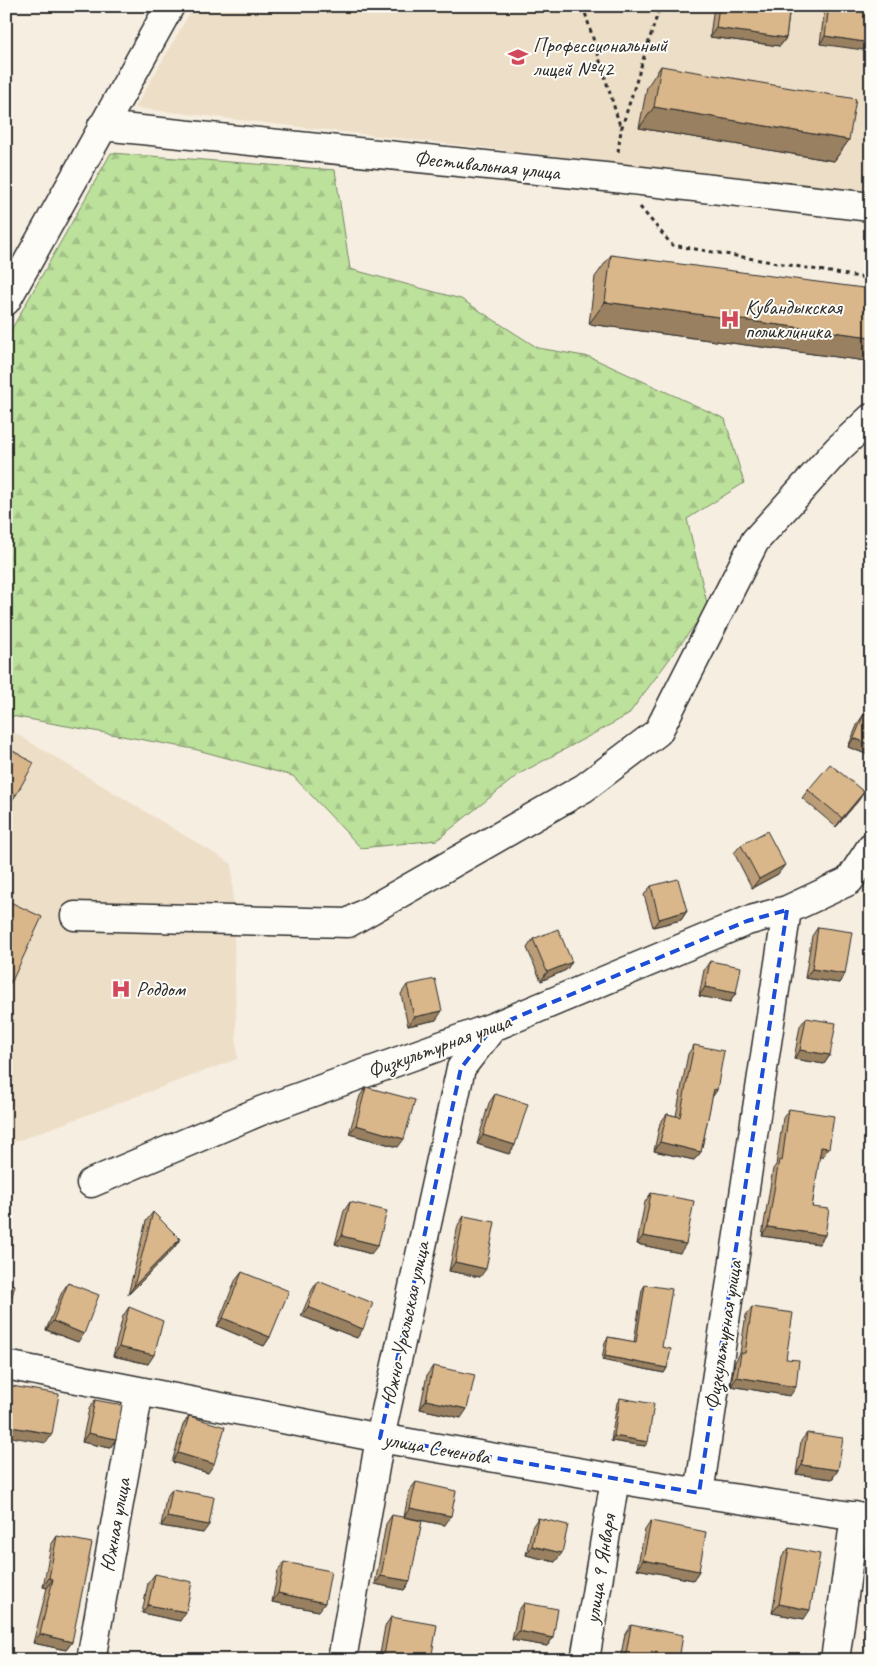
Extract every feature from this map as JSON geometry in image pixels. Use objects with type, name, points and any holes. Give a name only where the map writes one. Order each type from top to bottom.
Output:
[{"type":"street","points":[[6,301],[170,6]]},
{"type":"street","name":"Фестивальная улица","points":[[102,126],[615,178],[871,207]]},
{"type":"street","points":[[75,916],[348,923],[584,788],[658,732],[755,540],[838,449],[871,418]]},
{"type":"street","name":"Физкультурная улица","points":[[91,1182],[263,1110],[493,1027],[747,921],[787,910],[849,881],[871,846]]},
{"type":"street","name":"Физкультурная улица","points":[[699,1493],[787,910]]},
{"type":"street","name":"Южно-Уральская улица","points":[[342,1660],[380,1438],[461,1068],[493,1027]]},
{"type":"street","name":"улица Сеченова","points":[[6,1365],[380,1438],[699,1493],[863,1518]]},
{"type":"street","name":"Южная улица","points":[[91,1660],[139,1391]]},
{"type":"street","name":"улица 9 Января","points":[[585,1660],[614,1478]]},
{"type":"street","points":[[835,1660],[863,1518]]},
{"type":"path","points":[[583,6],[621,130]]},
{"type":"path","points":[[660,6],[621,130],[615,178],[672,245],[871,279]]},
{"type":"highlighted area","points":[[787,910],[699,1493],[380,1438],[461,1068],[493,1027],[747,921]]},
{"type":"shaded area","name":"Профессиональный лицей №42","points":[[194,6],[871,6],[871,192],[135,108]]},
{"type":"shaded area","name":"Роддом","points":[[10,730],[232,864],[237,1059],[6,1145],[6,732]]},
{"type":"green space","points":[[111,153],[335,170],[350,269],[461,299],[538,348],[590,357],[725,419],[744,483],[687,519],[708,607],[628,715],[519,774],[437,840],[361,848],[293,776],[194,749],[6,715],[6,339]]},
{"type":"building","points":[[719,6],[790,6],[786,38],[716,28]]},
{"type":"building","points":[[829,6],[871,6],[871,43],[825,36]]},
{"type":"building","points":[[661,66],[856,99],[849,140],[654,107]]},
{"type":"building","points":[[611,255],[871,289],[871,337],[605,302]]},
{"type":"building","points":[[864,714],[871,717],[871,745],[854,738]]},
{"type":"building","points":[[6,747],[34,763],[16,795],[6,789]]},
{"type":"building","points":[[830,764],[864,792],[842,818],[808,790]]},
{"type":"building","points":[[767,831],[785,865],[759,879],[741,845]]},
{"type":"building","points":[[678,879],[687,911],[659,919],[651,886]]},
{"type":"building","points":[[8,901],[42,917],[12,981],[6,979],[6,904]]},
{"type":"building","points":[[818,927],[852,932],[845,974],[812,969]]},
{"type":"building","points":[[558,929],[572,962],[547,972],[533,939]]},
{"type":"building","points":[[710,961],[741,967],[736,993],[705,987]]},
{"type":"building","points":[[435,979],[442,1011],[414,1017],[407,985]]},
{"type":"building","points":[[806,1018],[836,1023],[830,1055],[800,1050]]},
{"type":"building","points":[[694,1045],[724,1051],[717,1090],[714,1089],[701,1152],[660,1142],[667,1114],[680,1117]]},
{"type":"building","points":[[366,1087],[415,1100],[404,1139],[356,1125]]},
{"type":"building","points":[[495,1094],[528,1104],[515,1145],[483,1135]]},
{"type":"building","points":[[789,1109],[834,1116],[829,1148],[821,1147],[812,1207],[829,1209],[825,1235],[768,1227],[779,1160],[782,1161]]},
{"type":"building","points":[[651,1193],[694,1201],[686,1244],[643,1236]]},
{"type":"building","points":[[350,1202],[387,1211],[378,1245],[342,1236]]},
{"type":"building","points":[[153,1212],[180,1239],[134,1286]]},
{"type":"building","points":[[464,1216],[495,1222],[486,1269],[455,1262]]},
{"type":"building","points":[[242,1272],[289,1291],[270,1337],[223,1318]]},
{"type":"building","points":[[318,1281],[373,1303],[363,1329],[308,1307]]},
{"type":"building","points":[[6,1283],[15,1285],[6,1319]]},
{"type":"building","points":[[68,1283],[99,1295],[84,1334],[53,1321]]},
{"type":"building","points":[[645,1285],[672,1289],[662,1347],[671,1349],[667,1368],[605,1356],[608,1337],[636,1342]]},
{"type":"building","points":[[129,1307],[163,1321],[154,1355],[119,1347]]},
{"type":"building","points":[[752,1307],[793,1313],[786,1359],[799,1360],[796,1387],[737,1377],[741,1353],[745,1353]]},
{"type":"building","points":[[433,1366],[475,1375],[467,1409],[426,1400]]},
{"type":"building","points":[[6,1385],[59,1394],[52,1434],[6,1426]]},
{"type":"building","points":[[620,1398],[654,1404],[648,1442],[614,1436]]},
{"type":"building","points":[[95,1400],[122,1405],[116,1439],[88,1433]]},
{"type":"building","points":[[189,1416],[225,1427],[214,1464],[178,1453]]},
{"type":"building","points":[[807,1433],[843,1438],[838,1470],[802,1465]]},
{"type":"building","points":[[416,1482],[456,1491],[451,1516],[410,1508]]},
{"type":"building","points":[[172,1489],[214,1497],[209,1525],[167,1517]]},
{"type":"building","points":[[392,1515],[422,1521],[410,1581],[381,1576]]},
{"type":"building","points":[[538,1518],[568,1525],[562,1553],[532,1546]]},
{"type":"building","points":[[651,1521],[706,1532],[699,1571],[643,1560]]},
{"type":"building","points":[[57,1536],[92,1543],[72,1642],[40,1634],[53,1579],[49,1578]]},
{"type":"building","points":[[789,1548],[820,1554],[810,1610],[779,1604]]},
{"type":"building","points":[[284,1562],[331,1571],[325,1603],[278,1593]]},
{"type":"building","points":[[155,1574],[192,1582],[186,1612],[148,1605]]},
{"type":"building","points":[[524,1603],[558,1609],[553,1638],[519,1631]]},
{"type":"building","points":[[391,1617],[437,1625],[431,1660],[409,1660],[384,1655]]},
{"type":"building","points":[[631,1625],[683,1635],[679,1660],[625,1660]]},
{"type":"place","name":"Профессиональный лицей №42","points":[[518,57]]},
{"type":"place","name":"Кувандыкская поликлиника","points":[[730,319]]},
{"type":"place","name":"Роддом","points":[[121,989]]}]
